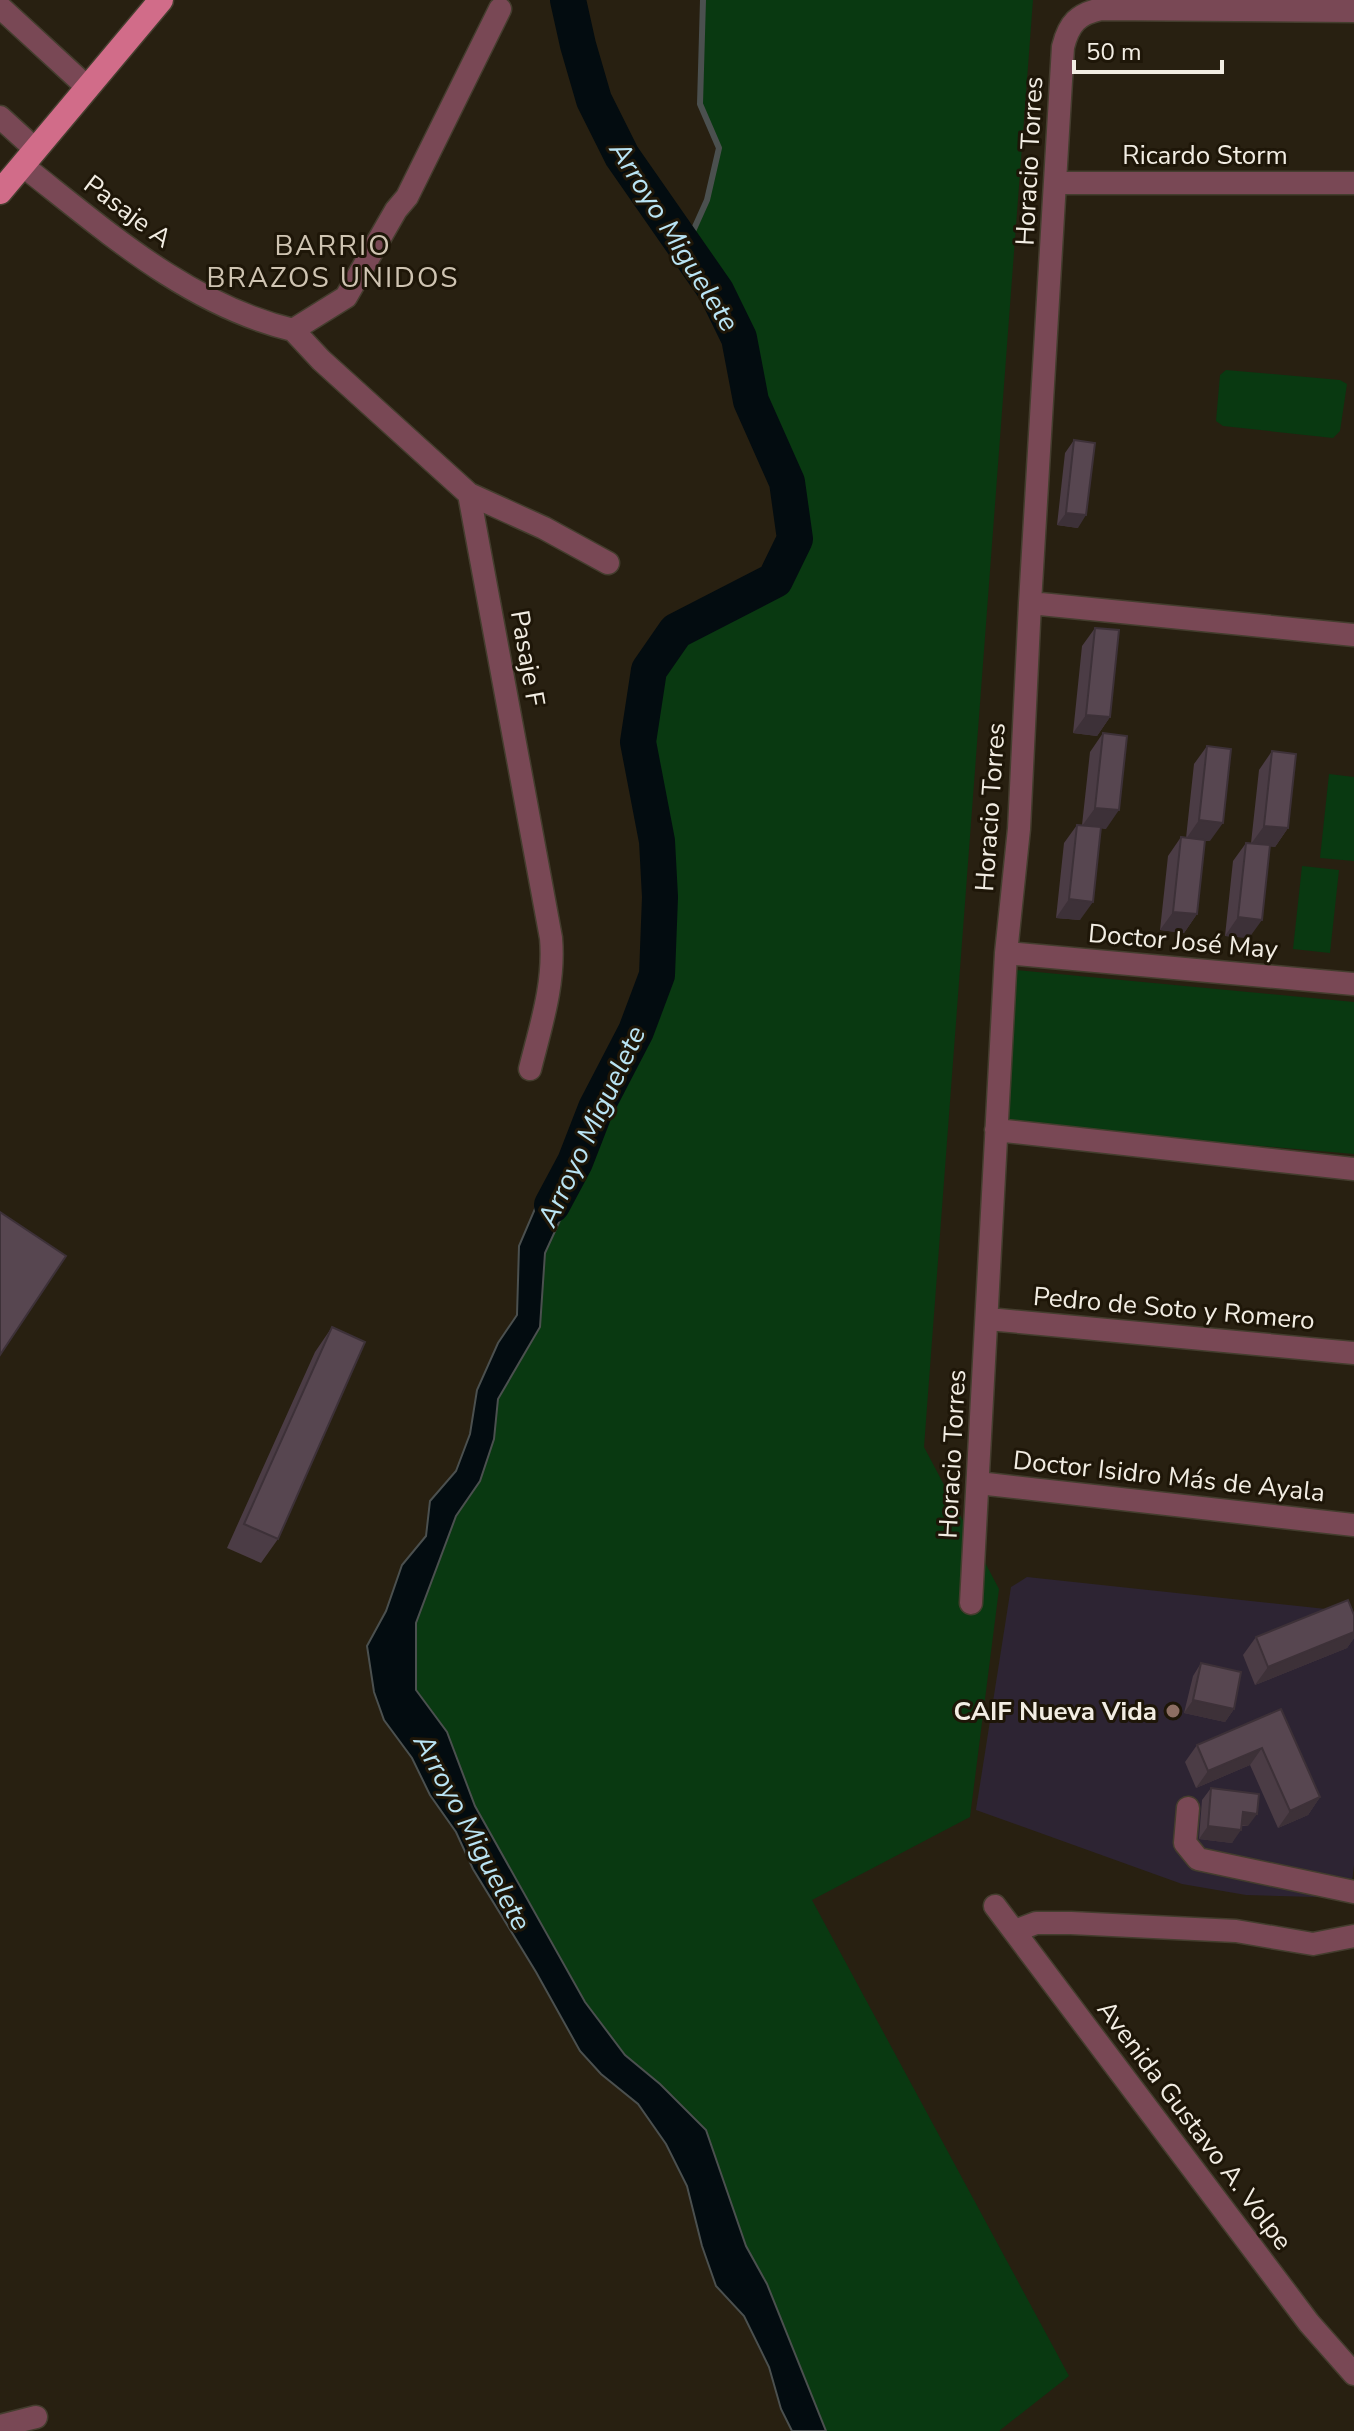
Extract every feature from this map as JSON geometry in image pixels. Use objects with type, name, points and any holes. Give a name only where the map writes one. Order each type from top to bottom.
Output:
[{"type":"main road","points":[[0,192],[161,0]]},
{"type":"street","points":[[0,7],[88,88]]},
{"type":"street","points":[[500,9],[407,197],[396,210],[346,297],[293,330],[321,360],[469,494],[544,528],[608,563]]},
{"type":"street","name":"Horacio Torres","points":[[971,1603],[1006,953],[1019,829],[1063,47],[1067,31],[1075,19],[1101,9],[1354,11]]},
{"type":"street","name":"Pasaje A","points":[[0,117],[29,157],[152,267],[255,321],[293,330]]},
{"type":"street","name":"Ricardo Storm","points":[[1056,183],[1354,183]]},
{"type":"street","name":"Pasaje F","points":[[469,494],[551,938],[553,962],[550,990],[530,1069]]},
{"type":"street","points":[[1030,603],[1354,635]]},
{"type":"street","name":"Doctor José May","points":[[1006,953],[1354,984]]},
{"type":"street","points":[[996,1130],[1354,1169]]},
{"type":"street","name":"Pedro de Soto y Romero","points":[[988,1319],[1354,1353]]},
{"type":"street","name":"Doctor Isidro Más de Ayala","points":[[978,1483],[1354,1525]]},
{"type":"street","points":[[1188,1808],[1185,1843],[1198,1859],[1354,1892]]},
{"type":"street","name":"Avenida Gustavo A. Volpe","points":[[995,1906],[1309,2323],[1354,2374]]},
{"type":"street","points":[[1015,1931],[1036,1923],[1071,1923],[1236,1931],[1313,1944],[1354,1936]]},
{"type":"street","points":[[0,2426],[36,2417]]},
{"type":"shaded area","name":"CAIF Nueva Vida","points":[[1027,1577],[1354,1612],[1354,1865],[1350,1898],[1246,1895],[1182,1884],[976,1810],[1011,1587]]},
{"type":"green space","points":[[703,0],[1033,0],[924,1447],[999,1589],[970,1817],[812,1900],[1069,2376],[999,2431],[826,2431],[767,2284],[746,2246],[706,2130],[660,2084],[625,2055],[585,2002],[475,1806],[447,1732],[416,1690],[416,1623],[456,1516],[480,1481],[494,1439],[498,1399],[540,1327],[545,1253],[573,1192],[575,1162],[596,1108],[636,1031],[657,975],[660,897],[657,841],[638,742],[649,670],[676,631],[775,580],[795,539],[787,482],[751,401],[739,338],[716,291],[685,249],[707,200],[718,148],[700,104]]},
{"type":"green space","points":[[1226,370],[1340,380],[1347,384],[1340,431],[1333,438],[1223,426],[1216,421],[1220,375]]},
{"type":"green space","points":[[1329,774],[1354,777],[1354,861],[1320,858]]},
{"type":"green space","points":[[1302,866],[1339,870],[1330,953],[1293,949]]},
{"type":"green space","points":[[1016,970],[1354,1002],[1354,1154],[1008,1124]]},
{"type":"water","points":[[575,1162],[573,1192],[545,1253],[540,1327],[498,1399],[494,1439],[480,1481],[456,1516],[416,1623],[416,1690],[447,1732],[475,1806],[585,2002],[625,2055],[660,2084],[706,2130],[746,2246],[767,2284],[826,2431],[792,2431],[781,2409],[769,2367],[744,2316],[716,2286],[687,2186],[666,2144],[638,2104],[601,2074],[580,2051],[473,1869],[456,1832],[430,1795],[412,1758],[384,1720],[374,1692],[367,1646],[386,1611],[402,1565],[426,1536],[430,1501],[456,1471],[470,1434],[477,1390],[498,1343],[517,1315],[519,1246],[540,1197]]},
{"type":"building","points":[[1074,440],[1095,443],[1086,515],[1066,513]]},
{"type":"building","points":[[1095,628],[1119,630],[1110,717],[1086,715]]},
{"type":"building","points":[[1103,733],[1127,736],[1119,810],[1095,808]]},
{"type":"building","points":[[1207,746],[1231,749],[1223,823],[1199,820]]},
{"type":"building","points":[[1272,751],[1296,754],[1288,828],[1264,826]]},
{"type":"building","points":[[1077,825],[1101,827],[1093,902],[1069,899]]},
{"type":"building","points":[[1181,837],[1205,840],[1197,914],[1173,912]]},
{"type":"building","points":[[1246,843],[1270,845],[1262,920],[1238,917]]},
{"type":"building","points":[[0,1212],[66,1256],[0,1355]]},
{"type":"building","points":[[332,1327],[365,1342],[278,1539],[244,1524]]},
{"type":"building","points":[[1348,1600],[1354,1615],[1354,1632],[1268,1667],[1256,1637]]},
{"type":"building","points":[[1201,1663],[1241,1672],[1234,1709],[1193,1700]]},
{"type":"building","points":[[1281,1709],[1320,1797],[1290,1811],[1262,1748],[1208,1771],[1197,1745]]},
{"type":"building","points":[[1211,1788],[1259,1794],[1257,1814],[1243,1812],[1241,1830],[1208,1826]]},
{"type":"waterway","name":"Arroyo Miguelete","points":[[552,1205],[575,1162],[596,1108],[636,1031],[657,975],[660,897],[657,841],[638,742],[649,670],[676,631],[775,580],[795,539],[787,482],[751,401],[739,338],[716,291],[622,156],[594,100],[568,0]]},
{"type":"waterway","points":[[685,249],[707,200],[719,148],[700,104],[703,0]]},
{"type":"place","name":"CAIF Nueva Vida","points":[[1173,1711]]},
{"type":"district","name":"BARRIO BRAZOS UNIDOS","points":[[333,261]]}]
